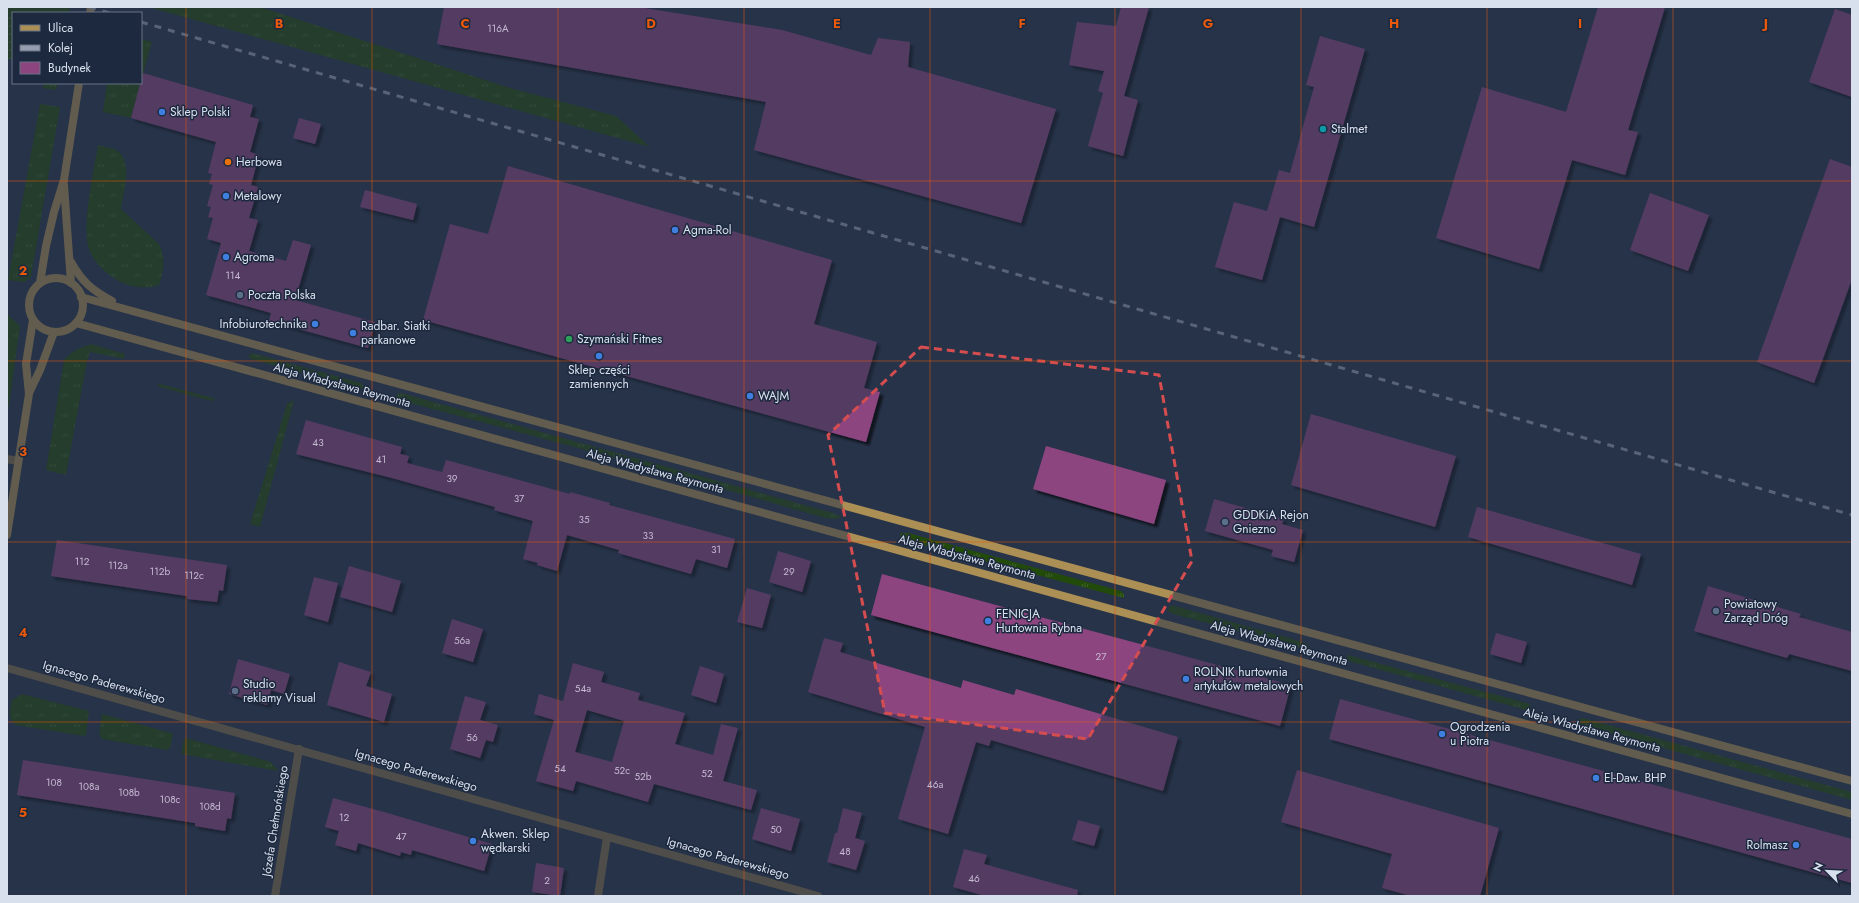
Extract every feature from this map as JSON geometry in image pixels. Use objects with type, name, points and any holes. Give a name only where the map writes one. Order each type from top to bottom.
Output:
[{"type":"street","points":[[40,284],[46,246],[54,212],[64,180],[79,84]]},
{"type":"street","points":[[64,180],[71,283]]},
{"type":"street","points":[[69,259],[79,277],[94,291],[123,308]]},
{"type":"street","points":[[7,535],[29,394],[26,364],[33,320],[30,302],[33,292],[40,284],[56,278],[71,283],[79,291],[82,311],[76,323],[66,330],[54,332],[42,328],[33,320]]},
{"type":"street","name":"Aleja Władysława Reymonta","points":[[81,297],[1852,781]]},
{"type":"street","name":"Aleja Władysława Reymonta","points":[[76,323],[1852,814]]},
{"type":"street","points":[[29,394],[40,370],[54,332]]},
{"type":"street","points":[[7,459],[18,461]]},
{"type":"street","name":"Ignacego Paderewskiego","points":[[7,668],[818,896]]},
{"type":"street","name":"Józefa Chełmońskiego","points":[[275,896],[299,749]]},
{"type":"street","points":[[598,896],[607,836]]},
{"type":"highlighted area","points":[[921,347],[1159,375],[1192,561],[1088,739],[885,713],[828,435]]},
{"type":"green space","points":[[7,7],[70,8],[69,12],[12,12],[12,16],[7,15]]},
{"type":"green space","points":[[148,7],[260,7],[510,88],[616,116],[650,147]]},
{"type":"green space","points":[[7,15],[12,16],[12,60],[7,59]]},
{"type":"green space","points":[[142,39],[152,42],[142,77]]},
{"type":"green space","points":[[44,84],[58,84],[56,90],[43,88]]},
{"type":"green space","points":[[107,84],[141,84],[131,118],[103,112]]},
{"type":"green space","points":[[40,104],[60,107],[31,277],[25,282],[8,280]]},
{"type":"green space","points":[[98,145],[116,150],[125,161],[126,177],[121,209],[159,244],[163,255],[164,264],[159,285],[154,287],[143,287],[132,286],[122,282],[104,271],[91,254],[87,240],[86,228],[91,183]]},
{"type":"green space","points":[[7,314],[20,326],[9,406],[7,408]]},
{"type":"green space","points":[[91,344],[125,354],[124,359],[90,352],[87,361],[66,475],[46,470],[64,360],[79,348]]},
{"type":"green space","points":[[252,353],[361,383],[363,388],[359,389],[251,359],[248,356]]},
{"type":"green space","points":[[160,384],[213,398],[215,400],[212,401],[157,385]]},
{"type":"green space","points":[[401,393],[833,513],[842,517],[835,519],[825,518],[615,458],[399,400],[396,397],[397,394]]},
{"type":"green space","points":[[294,400],[260,527],[250,524],[287,404]]},
{"type":"green space","points":[[901,533],[908,533],[1121,591],[1124,594],[1124,598],[905,540],[900,537]]},
{"type":"green space","points":[[1169,606],[1175,606],[1303,642],[1309,645],[1307,649],[1302,648],[1173,614],[1168,611]]},
{"type":"green space","points":[[1348,655],[1527,703],[1531,706],[1530,711],[1352,662],[1347,660]]},
{"type":"green space","points":[[22,694],[89,711],[86,735],[84,736],[16,725],[10,717],[12,700]]},
{"type":"green space","points":[[102,714],[173,734],[170,748],[167,750],[102,739],[99,734]]},
{"type":"green space","points":[[1583,718],[1852,792],[1852,800],[1583,726],[1578,723],[1578,719]]},
{"type":"green space","points":[[186,738],[271,762],[278,771],[181,754],[184,740]]},
{"type":"building","points":[[444,7],[638,7],[782,30],[871,55],[878,38],[910,42],[908,67],[1056,109],[1021,223],[754,150],[766,102],[437,44]]},
{"type":"building","points":[[1121,7],[1149,7],[1124,96],[1138,100],[1123,156],[1088,146],[1103,93],[1098,91],[1104,71],[1069,65],[1077,22],[1116,26]]},
{"type":"building","points":[[1598,7],[1665,7],[1628,130],[1638,132],[1625,175],[1572,160],[1539,269],[1436,238],[1482,87],[1566,112]]},
{"type":"building","points":[[1835,9],[1852,15],[1852,97],[1809,82]]},
{"type":"building","name":"Stalmet","points":[[1320,36],[1365,49],[1314,227],[1280,217],[1262,280],[1215,267],[1234,202],[1267,211],[1279,170],[1290,173],[1314,87],[1306,85]]},
{"type":"building","points":[[143,73],[253,105],[250,117],[259,119],[250,152],[259,155],[251,185],[258,187],[249,218],[258,220],[249,251],[286,261],[293,240],[311,245],[295,300],[375,322],[368,348],[269,321],[271,313],[206,295],[221,243],[207,239],[213,218],[208,217],[211,207],[207,206],[213,185],[209,184],[212,174],[208,173],[216,142],[131,118],[140,84],[142,84]]},
{"type":"building","points":[[299,118],[321,124],[315,144],[293,138]]},
{"type":"building","points":[[1830,159],[1852,167],[1852,279],[1814,383],[1757,362]]},
{"type":"building","points":[[508,166],[832,260],[814,324],[877,342],[864,388],[880,392],[866,442],[423,320],[450,224],[488,234]]},
{"type":"building","points":[[365,190],[417,204],[413,220],[360,207]]},
{"type":"building","points":[[1650,193],[1709,215],[1688,271],[1630,250]]},
{"type":"building","points":[[1311,414],[1456,456],[1435,527],[1291,485]]},
{"type":"building","points":[[306,420],[402,447],[400,454],[409,456],[407,463],[442,472],[446,460],[570,494],[570,492],[610,503],[609,505],[735,539],[727,568],[696,559],[691,574],[618,553],[619,550],[567,535],[557,571],[537,565],[538,563],[523,559],[533,521],[494,510],[495,507],[392,478],[296,454]]},
{"type":"building","points":[[1046,446],[1166,480],[1154,524],[1033,489]]},
{"type":"building","points":[[1214,499],[1284,519],[1282,524],[1303,530],[1294,562],[1271,556],[1273,550],[1205,531]]},
{"type":"building","points":[[1477,507],[1641,554],[1632,585],[1468,537]]},
{"type":"building","points":[[57,540],[227,565],[223,591],[219,590],[217,602],[187,599],[187,596],[51,576]]},
{"type":"building","points":[[778,551],[811,561],[802,592],[769,582]]},
{"type":"building","points":[[349,566],[401,581],[392,612],[340,597]]},
{"type":"building","points":[[882,574],[1291,685],[1280,726],[871,615]]},
{"type":"building","points":[[314,577],[338,583],[328,622],[304,615]]},
{"type":"building","points":[[1708,586],[1801,614],[1799,617],[1852,632],[1852,671],[1789,654],[1787,658],[1694,631]]},
{"type":"building","points":[[747,588],[771,595],[762,628],[737,622]]},
{"type":"building","points":[[452,619],[483,629],[473,662],[442,653]]},
{"type":"building","points":[[1496,633],[1527,642],[1521,663],[1490,654]]},
{"type":"building","points":[[824,638],[843,643],[840,652],[961,688],[963,680],[1014,695],[1016,689],[1178,737],[1163,791],[991,740],[989,746],[976,742],[948,834],[898,819],[925,727],[808,692]]},
{"type":"building","points":[[238,659],[290,674],[284,694],[271,690],[267,705],[229,694]]},
{"type":"building","points":[[339,662],[371,672],[366,686],[392,694],[384,722],[327,705]]},
{"type":"building","points":[[573,663],[604,672],[601,682],[640,693],[638,700],[685,713],[675,744],[713,755],[721,724],[738,728],[723,781],[757,790],[751,810],[654,784],[648,802],[576,781],[573,791],[536,781],[554,720],[534,714],[539,694],[563,701]],"holes":[[[587,710],[624,721],[612,762],[575,752]]]},
{"type":"building","points":[[700,666],[724,674],[716,703],[691,695]]},
{"type":"building","points":[[465,696],[486,702],[480,720],[498,725],[493,742],[486,740],[480,758],[450,749]]},
{"type":"building","points":[[1340,699],[1852,839],[1852,883],[1329,739]]},
{"type":"building","points":[[23,760],[235,793],[231,819],[227,818],[225,831],[195,826],[195,823],[17,795]]},
{"type":"building","points":[[1297,770],[1499,828],[1480,896],[1411,896],[1382,888],[1392,854],[1281,822]]},
{"type":"building","points":[[333,798],[492,844],[484,871],[412,850],[411,855],[401,852],[400,856],[358,843],[356,851],[335,845],[339,831],[325,827]]},
{"type":"building","points":[[761,808],[800,819],[791,851],[752,839]]},
{"type":"building","points":[[843,808],[862,813],[855,838],[865,841],[856,870],[827,862],[835,833],[837,833]]},
{"type":"building","points":[[1078,820],[1100,826],[1094,846],[1072,840]]},
{"type":"building","points":[[964,849],[987,855],[984,864],[1078,890],[1077,896],[985,896],[953,887]]},
{"type":"building","points":[[536,863],[564,868],[560,896],[532,892]]},
{"type":"railway","points":[[89,7],[106,12]]},
{"type":"railway","points":[[142,22],[1852,515]]},
{"type":"place","name":"Sklep Polski","points":[[162,112]]},
{"type":"place","name":"Stalmet","points":[[1323,129]]},
{"type":"place","name":"Herbowa","points":[[228,162]]},
{"type":"place","name":"Metalowy","points":[[226,196]]},
{"type":"place","name":"Agma-Rol","points":[[675,230]]},
{"type":"place","name":"Agroma","points":[[226,257]]},
{"type":"place","name":"Poczta Polska","points":[[240,295]]},
{"type":"place","name":"Infobiurotechnika","points":[[315,324]]},
{"type":"place","name":"Radbar. Siatki parkanowe","points":[[353,333]]},
{"type":"place","name":"Szymański Fitnes","points":[[569,339]]},
{"type":"place","name":"Sklep części zamiennych","points":[[599,356]]},
{"type":"place","name":"WAJM","points":[[750,396]]},
{"type":"place","name":"GDDKiA Rejon Gniezno","points":[[1225,522]]},
{"type":"place","name":"Powiatowy Zarząd Dróg","points":[[1716,611]]},
{"type":"place","name":"FENICJA Hurtownia Rybna","points":[[988,621]]},
{"type":"place","name":"ROLNIK hurtownia artykułów metalowych","points":[[1186,679]]},
{"type":"place","name":"Studio reklamy Visual","points":[[235,691]]},
{"type":"place","name":"Ogrodzenia u Piotra","points":[[1442,734]]},
{"type":"place","name":"El-Daw. BHP","points":[[1596,778]]},
{"type":"place","name":"Akwen. Sklep wędkarski","points":[[473,841]]},
{"type":"place","name":"Rolmasz","points":[[1796,845]]}]
